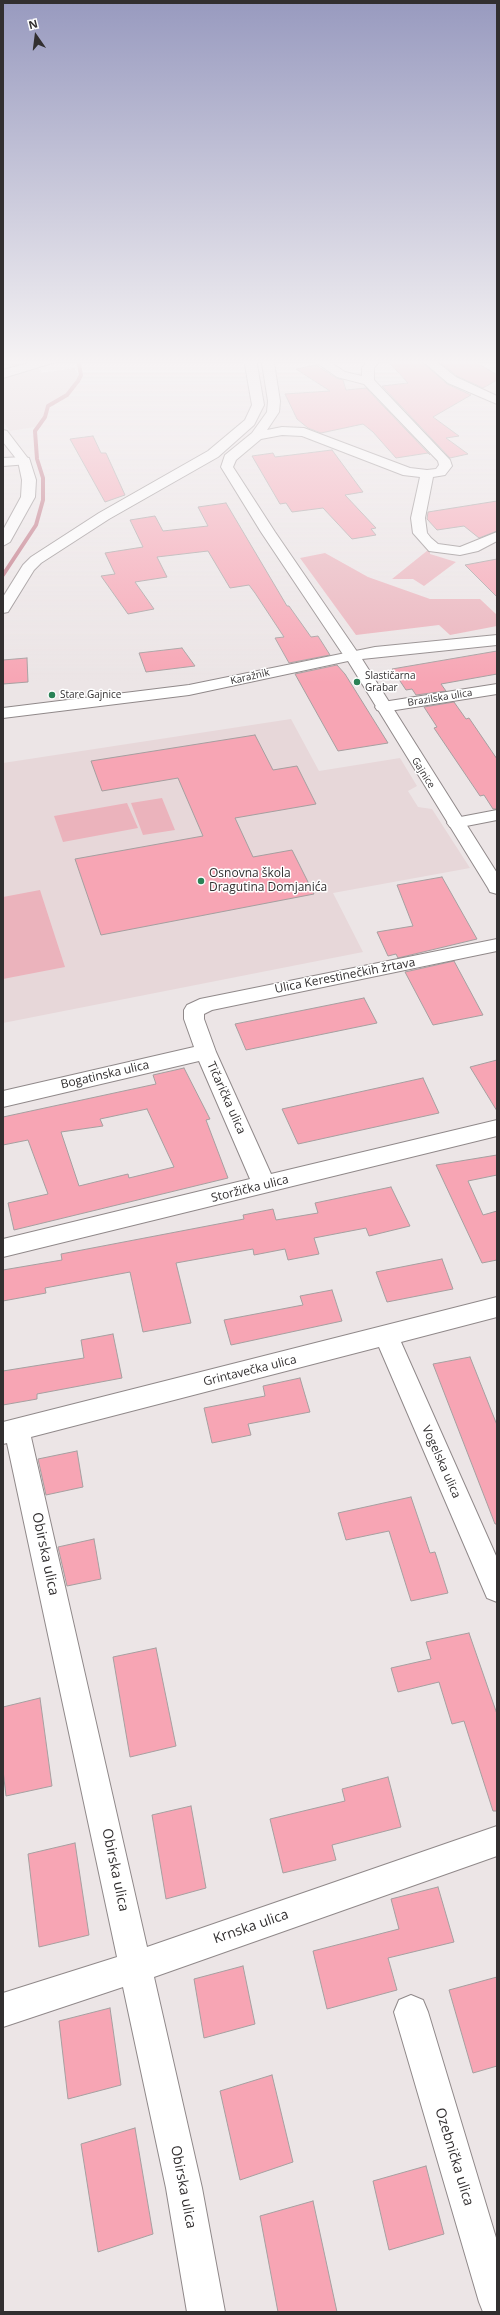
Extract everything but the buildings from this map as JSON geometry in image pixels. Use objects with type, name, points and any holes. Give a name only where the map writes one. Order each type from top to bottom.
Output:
[{"type":"street","points":[[3,542],[28,497],[29,480],[25,467]]},
{"type":"street","points":[[3,609],[28,568],[36,560],[104,516],[190,467]]},
{"type":"street","points":[[228,467],[268,532],[352,656]]},
{"type":"street","points":[[393,467],[408,472],[427,474],[440,472],[445,467]]},
{"type":"street","points":[[427,474],[426,488],[418,518],[420,533],[426,541],[434,548],[460,551],[473,548],[497,536]]},
{"type":"street","name":"Karažnik","points":[[3,713],[189,690],[352,656],[497,640]]},
{"type":"street","name":"Gajnice","points":[[352,656],[383,708],[497,888]]},
{"type":"street","name":"Brazilska ulica","points":[[383,708],[497,689]]},
{"type":"street","points":[[456,823],[497,815]]},
{"type":"street","name":"Ulica Kerestinečkih žrtava","points":[[194,1010],[207,1004],[497,945]]},
{"type":"street","name":"Tičarička ulica","points":[[194,1010],[194,1019],[206,1052],[264,1185]]},
{"type":"street","name":"Bogatinska ulica","points":[[3,1098],[206,1052]]},
{"type":"street","name":"Storžička ulica","points":[[3,1248],[497,1128]]},
{"type":"street","name":"Grintavečka ulica","points":[[10,1432],[497,1307]]},
{"type":"street","name":"Vogelska ulica","points":[[386,1336],[497,1589]]},
{"type":"street","name":"Obirska ulica","points":[[10,1432],[136,1967],[184,2188],[206,2312]]},
{"type":"street","name":"Krnska ulica","points":[[3,2010],[136,1967],[497,1841]]},
{"type":"street","name":"Ozebnička ulica","points":[[411,2012],[497,2302]]},
{"type":"shaded area","points":[[428,550],[430,550],[430,554],[456,562],[424,586],[413,579],[392,579]]},
{"type":"shaded area","points":[[325,553],[368,577],[430,599],[480,599],[497,615],[497,626],[450,635],[439,625],[356,635],[300,558]]},
{"type":"shaded area","name":"Osnovna škola Dragutina Domjanića","points":[[291,719],[319,771],[400,758],[417,786],[408,791],[418,807],[432,809],[470,868],[333,893],[363,952],[3,1023],[3,763]]},
{"type":"shaded area","points":[[162,798],[175,830],[143,835],[131,803]]},
{"type":"shaded area","points":[[127,803],[138,828],[63,842],[54,816]]},
{"type":"shaded area","points":[[40,890],[65,967],[3,979],[3,897]]},
{"type":"waterway","points":[[3,575],[36,525],[43,500],[43,478],[40,467]]},
{"type":"place","name":"Slastičarna Grabar","points":[[357,682]]},
{"type":"place","name":"Stare Gajnice","points":[[52,695]]},
{"type":"place","name":"Osnovna škola Dragutina Domjanića","points":[[201,881]]}]
